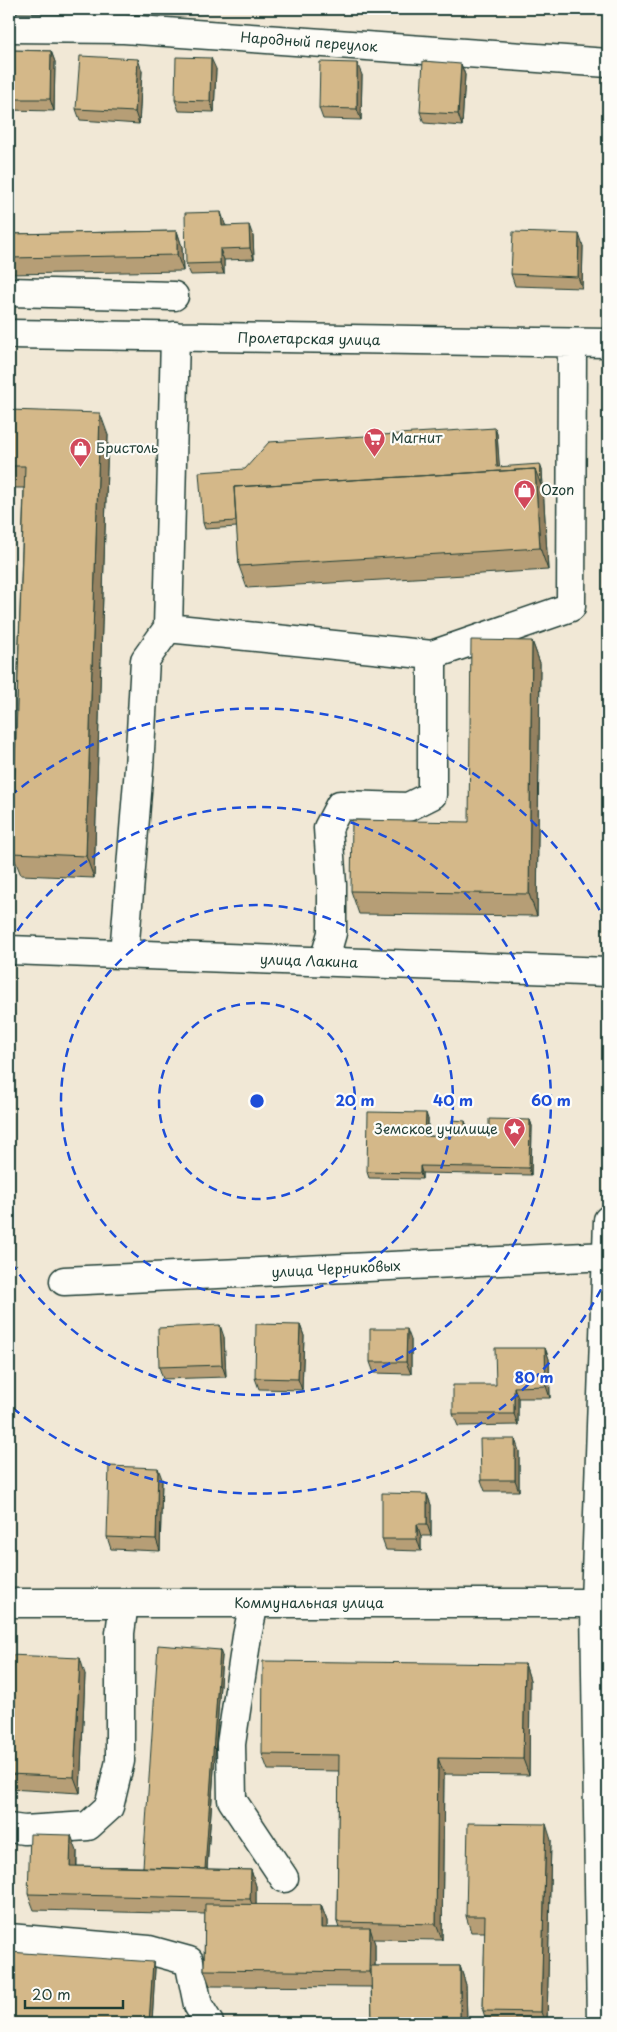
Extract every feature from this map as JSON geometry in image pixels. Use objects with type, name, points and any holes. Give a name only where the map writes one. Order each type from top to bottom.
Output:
[{"type":"street","name":"Народный переулок","points":[[9,28],[124,29],[608,63]]},
{"type":"street","points":[[9,292],[174,296]]},
{"type":"street","name":"Пролетарская улица","points":[[9,334],[608,343]]},
{"type":"street","points":[[124,954],[139,768],[145,660],[168,628],[175,336]]},
{"type":"street","points":[[168,628],[432,655],[571,607],[572,343]]},
{"type":"street","points":[[324,961],[332,934],[332,885],[328,828],[340,805],[408,807],[432,794],[432,655]]},
{"type":"street","name":"улица Лакина","points":[[9,950],[608,972]]},
{"type":"street","points":[[601,2023],[604,1936],[602,1603],[608,1220]]},
{"type":"street","name":"улица Черниковых","points":[[64,1281],[608,1256]]},
{"type":"street","name":"Коммунальная улица","points":[[9,1603],[602,1603]]},
{"type":"street","points":[[9,1828],[24,1830],[88,1826],[109,1807],[120,1761],[120,1633],[124,1603]]},
{"type":"street","points":[[254,1603],[246,1636],[231,1744],[232,1800],[284,1878]]},
{"type":"street","points":[[9,1938],[149,1950],[189,1962],[198,2005],[209,2023]]},
{"type":"building","points":[[9,50],[51,51],[50,99],[9,99]]},
{"type":"building","points":[[80,56],[138,59],[135,112],[76,109]]},
{"type":"building","points":[[176,57],[211,58],[210,101],[175,100]]},
{"type":"building","points":[[423,61],[461,64],[458,114],[420,112]]},
{"type":"building","points":[[320,62],[357,63],[357,109],[319,108]]},
{"type":"building","points":[[221,212],[222,226],[249,225],[250,248],[220,249],[220,263],[186,264],[185,213]]},
{"type":"building","points":[[177,231],[177,255],[9,258],[9,234]]},
{"type":"building","points":[[513,232],[579,234],[578,277],[511,274]]},
{"type":"building","points":[[9,410],[100,413],[86,856],[12,853],[25,466],[9,466]]},
{"type":"building","points":[[495,428],[497,467],[540,464],[541,485],[535,469],[234,487],[236,521],[203,523],[199,472],[245,469],[269,442]]},
{"type":"building","points":[[535,469],[540,548],[239,566],[234,487]]},
{"type":"building","points":[[471,640],[532,641],[529,894],[351,891],[352,820],[469,822]]},
{"type":"building","points":[[368,1112],[426,1113],[425,1136],[452,1137],[452,1120],[465,1121],[465,1133],[489,1134],[489,1119],[530,1120],[529,1168],[420,1166],[420,1173],[367,1172]]},
{"type":"building","points":[[256,1324],[300,1325],[298,1379],[255,1378]]},
{"type":"building","points":[[220,1325],[222,1365],[159,1367],[158,1328]]},
{"type":"building","points":[[370,1329],[407,1329],[406,1362],[370,1362]]},
{"type":"building","points":[[495,1348],[545,1348],[546,1386],[514,1387],[514,1414],[453,1414],[453,1385],[496,1385]]},
{"type":"building","points":[[480,1439],[515,1439],[515,1480],[481,1480]]},
{"type":"building","points":[[109,1466],[158,1468],[156,1539],[107,1537]]},
{"type":"building","points":[[382,1493],[427,1494],[427,1524],[417,1524],[417,1539],[382,1539]]},
{"type":"building","points":[[158,1645],[220,1650],[205,1869],[143,1867]]},
{"type":"building","points":[[9,1655],[80,1658],[74,1777],[9,1774]]},
{"type":"building","points":[[263,1661],[525,1664],[523,1759],[438,1758],[436,1924],[337,1922],[339,1755],[262,1754]]},
{"type":"building","points":[[468,1823],[546,1824],[541,2012],[483,2011],[485,1916],[466,1916]]},
{"type":"building","points":[[30,1834],[71,1835],[70,1866],[251,1870],[250,1899],[28,1894]]},
{"type":"building","points":[[205,1904],[321,1905],[321,1928],[370,1928],[369,1972],[204,1970]]},
{"type":"building","points":[[9,1952],[153,1962],[149,2023],[36,2023],[9,2021]]},
{"type":"building","points":[[371,1966],[460,1966],[460,2023],[372,2023]]},
{"type":"place","name":"Магнит","points":[[375,457]]},
{"type":"place","name":"Бристоль","points":[[80,467]]},
{"type":"place","name":"Ozon","points":[[525,509]]},
{"type":"place","name":"Земское училище","points":[[514,1148]]}]
